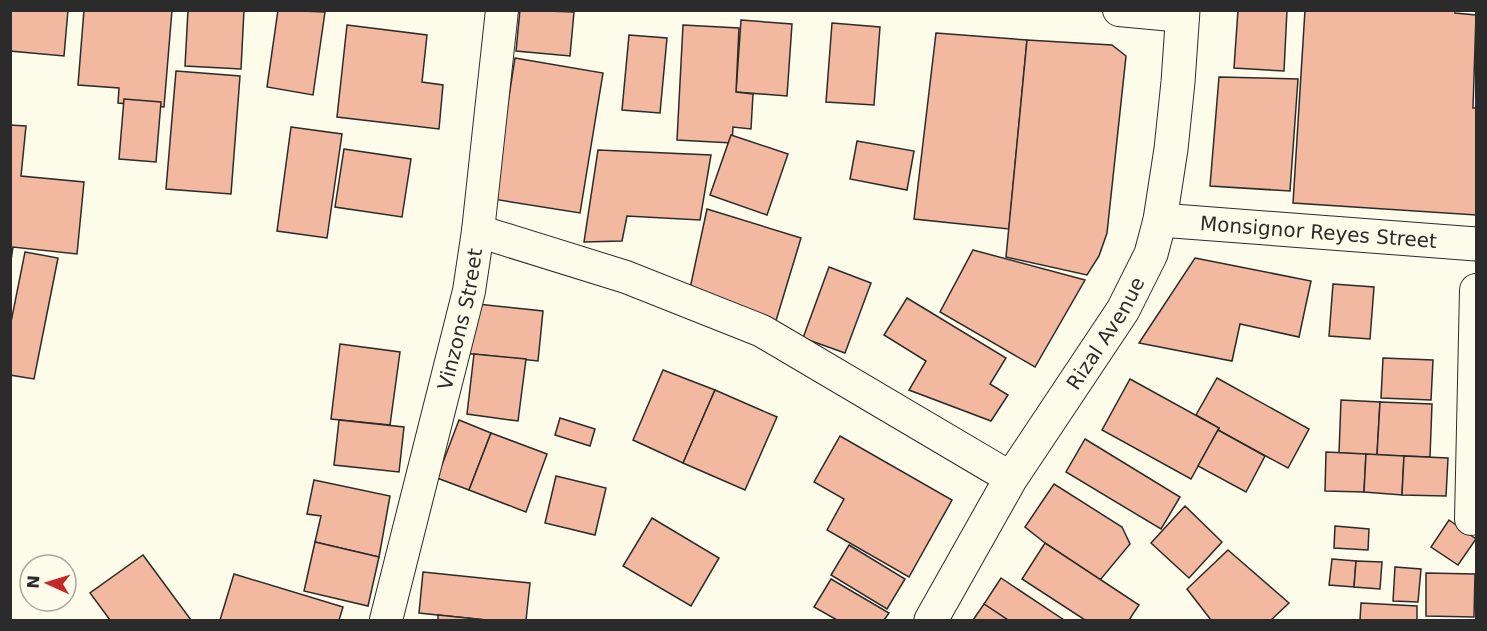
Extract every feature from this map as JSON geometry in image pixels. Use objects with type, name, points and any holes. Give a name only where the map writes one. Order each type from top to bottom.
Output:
[{"type":"main road","name":"Rizal Avenue","points":[[931,621],[1011,478],[1122,310],[1151,254],[1160,220],[1179,82],[1183,13]]},
{"type":"main road","name":"Monsignor Reyes Street","points":[[1160,220],[1476,244]]},
{"type":"street","name":"Vinzons Street","points":[[386,621],[469,291],[478,231],[502,10]]},
{"type":"street","points":[[1119,10],[1183,13]]},
{"type":"street","points":[[478,231],[626,278],[762,332],[1011,478]]},
{"type":"street","points":[[1471,519],[1476,290]]},
{"type":"building","points":[[10,10],[68,10],[64,56],[10,51]]},
{"type":"building","points":[[84,10],[172,10],[164,107],[118,103],[119,88],[78,85]]},
{"type":"building","points":[[188,10],[244,10],[241,69],[185,66]]},
{"type":"building","points":[[278,10],[325,12],[313,95],[267,87]]},
{"type":"building","points":[[520,10],[574,12],[570,56],[516,51]]},
{"type":"building","points":[[1238,10],[1287,10],[1284,71],[1234,68]]},
{"type":"building","points":[[1305,10],[1455,10],[1455,13],[1476,15],[1473,108],[1476,108],[1476,215],[1293,203]]},
{"type":"building","points":[[741,20],[792,24],[787,96],[736,92]]},
{"type":"building","points":[[832,23],[880,27],[874,105],[826,102]]},
{"type":"building","points":[[347,25],[427,35],[422,82],[443,85],[439,129],[337,117]]},
{"type":"building","points":[[683,25],[739,28],[736,92],[753,94],[751,129],[733,127],[732,143],[677,140]]},
{"type":"building","points":[[936,33],[1027,40],[1009,229],[914,219]]},
{"type":"building","points":[[629,35],[667,38],[660,113],[622,110]]},
{"type":"building","points":[[1027,40],[1112,45],[1126,56],[1107,233],[1099,256],[1087,275],[1006,257]]},
{"type":"building","points":[[515,58],[603,73],[580,213],[493,199]]},
{"type":"building","points":[[176,71],[240,76],[231,194],[166,189]]},
{"type":"building","points":[[1219,77],[1298,79],[1290,191],[1210,186]]},
{"type":"building","points":[[124,99],[161,102],[156,162],[119,159]]},
{"type":"building","points":[[10,125],[26,126],[21,176],[84,182],[77,254],[13,247],[10,267]]},
{"type":"building","points":[[291,127],[342,134],[327,238],[277,231]]},
{"type":"building","points":[[731,135],[788,154],[767,215],[710,195]]},
{"type":"building","points":[[857,141],[914,151],[907,190],[850,179]]},
{"type":"building","points":[[344,149],[411,159],[402,217],[335,207]]},
{"type":"building","points":[[598,150],[711,155],[700,220],[627,216],[622,241],[584,242]]},
{"type":"building","points":[[707,209],[801,238],[775,324],[689,293]]},
{"type":"building","points":[[973,250],[1085,280],[1035,367],[940,312]]},
{"type":"building","points":[[25,252],[58,258],[34,379],[10,375],[10,327]]},
{"type":"building","points":[[1195,258],[1311,281],[1299,337],[1240,324],[1232,361],[1139,343]]},
{"type":"building","points":[[829,267],[871,283],[845,353],[803,338]]},
{"type":"building","points":[[1333,284],[1374,287],[1370,339],[1329,336]]},
{"type":"building","points":[[907,298],[1006,358],[990,384],[1008,395],[991,421],[909,390],[926,361],[884,335]]},
{"type":"building","points":[[468,303],[543,311],[538,361],[463,353]]},
{"type":"building","points":[[340,344],[400,352],[390,425],[331,419]]},
{"type":"building","points":[[474,354],[526,359],[518,421],[467,414]]},
{"type":"building","points":[[1383,358],[1433,360],[1431,400],[1381,398]]},
{"type":"building","points":[[663,370],[715,390],[683,463],[633,440]]},
{"type":"building","points":[[1217,378],[1309,429],[1288,468],[1218,430],[1219,428],[1196,415]]},
{"type":"building","points":[[1130,379],[1219,428],[1191,479],[1102,430]]},
{"type":"building","points":[[715,390],[777,417],[745,490],[683,463]]},
{"type":"building","points":[[1341,400],[1380,402],[1377,455],[1339,453]]},
{"type":"building","points":[[1380,402],[1432,404],[1430,457],[1377,455]]},
{"type":"building","points":[[560,418],[595,429],[590,446],[555,435]]},
{"type":"building","points":[[339,420],[404,427],[399,472],[334,465]]},
{"type":"building","points":[[459,420],[491,433],[469,490],[437,478]]},
{"type":"building","points":[[1218,430],[1265,456],[1246,492],[1198,466]]},
{"type":"building","points":[[491,433],[547,454],[526,512],[469,490]]},
{"type":"building","points":[[840,436],[952,500],[909,577],[827,530],[844,499],[814,482]]},
{"type":"building","points":[[1085,439],[1180,497],[1161,529],[1066,472]]},
{"type":"building","points":[[1326,452],[1366,454],[1364,492],[1325,491]]},
{"type":"building","points":[[1366,454],[1404,456],[1402,495],[1364,492]]},
{"type":"building","points":[[1404,456],[1448,458],[1446,496],[1402,495]]},
{"type":"building","points":[[556,476],[606,488],[595,535],[545,523]]},
{"type":"building","points":[[314,480],[390,496],[379,557],[315,542],[321,516],[307,514]]},
{"type":"building","points":[[1054,484],[1122,527],[1130,544],[1100,580],[1025,527]]},
{"type":"building","points":[[1185,506],[1222,542],[1189,578],[1151,543]]},
{"type":"building","points":[[652,518],[719,558],[691,606],[623,566]]},
{"type":"building","points":[[1449,520],[1476,539],[1458,565],[1431,547]]},
{"type":"building","points":[[1335,526],[1369,529],[1368,550],[1334,548]]},
{"type":"building","points":[[315,542],[379,557],[368,606],[304,591]]},
{"type":"building","points":[[1045,543],[1139,605],[1129,620],[1085,620],[1022,579]]},
{"type":"building","points":[[849,545],[905,579],[887,609],[831,575]]},
{"type":"building","points":[[1228,550],[1289,603],[1271,620],[1211,620],[1187,589]]},
{"type":"building","points":[[143,555],[191,620],[110,620],[90,593]]},
{"type":"building","points":[[1332,559],[1356,561],[1354,587],[1329,585]]},
{"type":"building","points":[[1356,561],[1382,562],[1380,589],[1354,587]]},
{"type":"building","points":[[1395,567],[1421,569],[1418,602],[1393,601]]},
{"type":"building","points":[[423,572],[530,583],[526,620],[486,620],[419,613]]},
{"type":"building","points":[[1426,573],[1475,574],[1474,617],[1426,616]]},
{"type":"building","points":[[234,574],[343,607],[339,620],[220,620]]},
{"type":"building","points":[[1001,578],[1064,620],[1008,620],[984,604]]},
{"type":"building","points":[[831,579],[889,613],[884,620],[837,620],[814,607]]},
{"type":"building","points":[[1361,603],[1417,606],[1417,620],[1360,620]]},
{"type":"building","points":[[984,604],[1008,620],[973,620]]},
{"type":"building","points":[[438,615],[486,620],[438,620]]}]
